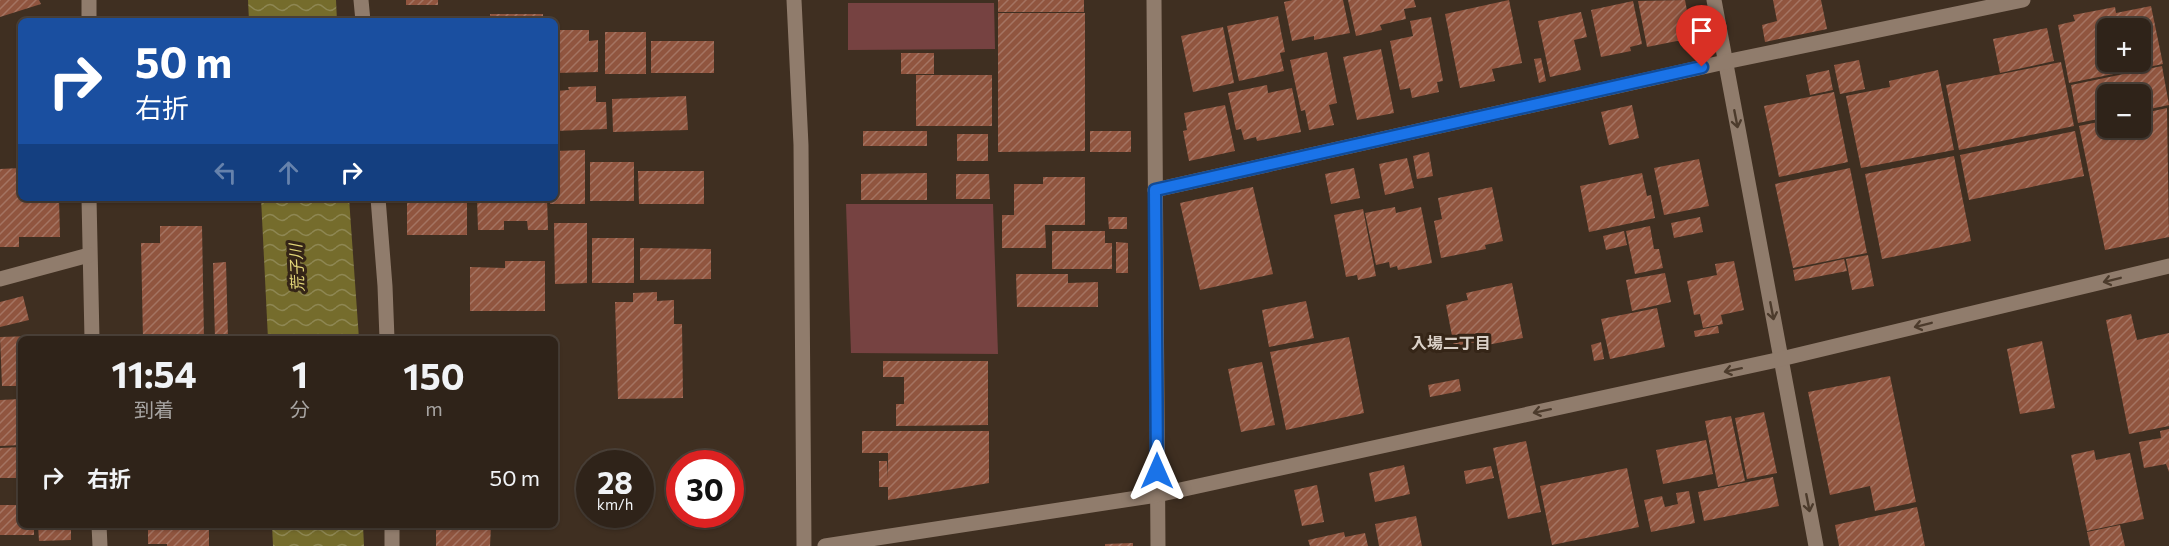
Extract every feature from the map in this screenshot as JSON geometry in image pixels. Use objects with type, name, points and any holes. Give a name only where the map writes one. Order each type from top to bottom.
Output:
[{"type":"street","points":[[88,0],[89,18]]},
{"type":"street","points":[[361,0],[363,18]]},
{"type":"street","points":[[794,0],[801,145],[804,546]]},
{"type":"street","points":[[1154,0],[1158,546]]},
{"type":"street","points":[[1714,0],[1816,546]]},
{"type":"street","points":[[1155,190],[1725,62],[2023,0]]},
{"type":"street","points":[[89,201],[92,336]]},
{"type":"street","points":[[378,201],[386,286],[387,336]]},
{"type":"street","points":[[0,279],[89,255]]},
{"type":"street","points":[[825,546],[1157,495],[1781,359],[2169,266]]},
{"type":"street","points":[[99,528],[100,546]]},
{"type":"street","points":[[392,528],[392,546]]},
{"type":"shaded area","points":[[848,3],[994,3],[995,49],[848,50]]},
{"type":"shaded area","points":[[846,204],[993,204],[998,354],[851,353]]},
{"type":"water","points":[[248,0],[336,0],[337,18],[249,18]]},
{"type":"water","name":"荒子川","points":[[261,201],[349,201],[359,336],[268,336]]},
{"type":"water","points":[[272,528],[363,528],[364,546],[273,546]]},
{"type":"building","points":[[0,0],[39,0],[41,4],[0,17]]},
{"type":"building","points":[[406,0],[438,0],[438,5],[406,5]]},
{"type":"building","points":[[998,0],[1084,0],[1084,12],[998,12]]},
{"type":"building","points":[[1343,0],[1350,33],[1314,40],[1314,36],[1292,41],[1284,2]]},
{"type":"building","points":[[1348,0],[1414,0],[1416,7],[1404,9],[1406,19],[1380,25],[1382,30],[1356,36]]},
{"type":"building","points":[[1509,0],[1522,63],[1492,69],[1495,81],[1460,88],[1445,14]]},
{"type":"building","points":[[1685,0],[1692,38],[1647,47],[1638,1]]},
{"type":"building","points":[[1773,0],[1821,0],[1827,29],[1765,42],[1762,25],[1777,21]]},
{"type":"building","points":[[1633,1],[1642,44],[1630,47],[1631,51],[1601,57],[1591,10]]},
{"type":"building","points":[[2151,6],[2163,64],[2151,66],[2151,18],[2097,18],[2097,72],[2123,72],[2069,83],[2058,25],[2075,21],[2073,15],[2115,7],[2116,13]]},
{"type":"building","points":[[1581,12],[1587,37],[1574,40],[1581,70],[1550,77],[1538,21]]},
{"type":"building","points":[[998,13],[1085,13],[1085,151],[998,152]]},
{"type":"building","points":[[490,14],[543,14],[543,18],[490,18]]},
{"type":"building","points":[[1278,16],[1285,52],[1280,53],[1284,71],[1239,81],[1227,26]]},
{"type":"building","points":[[1431,17],[1443,81],[1437,82],[1439,92],[1412,98],[1410,88],[1400,90],[1390,41],[1413,36],[1410,21]]},
{"type":"building","points":[[1223,27],[1234,83],[1193,92],[1181,36]]},
{"type":"building","points":[[2047,28],[2054,61],[2000,73],[1993,39]]},
{"type":"building","points":[[558,30],[589,30],[589,41],[598,40],[598,72],[558,73]]},
{"type":"building","points":[[605,32],[646,32],[646,74],[605,74]]},
{"type":"building","points":[[651,41],[714,41],[714,73],[651,73]]},
{"type":"building","points":[[1381,49],[1394,113],[1357,120],[1343,57]]},
{"type":"building","points":[[1327,52],[1337,103],[1329,105],[1334,125],[1309,130],[1305,110],[1301,111],[1290,60]]},
{"type":"building","points":[[901,53],[934,53],[934,74],[901,74]]},
{"type":"building","points":[[1541,58],[1546,81],[1539,83],[1534,59]]},
{"type":"building","points":[[1859,60],[1865,89],[1840,94],[1834,65]]},
{"type":"building","points":[[2061,62],[2074,126],[1959,150],[1946,85]]},
{"type":"building","points":[[2162,66],[2169,105],[2151,109],[2151,84],[2097,84],[2097,119],[2078,123],[2071,85],[2133,72],[2151,72],[2151,68]]},
{"type":"building","points":[[1829,70],[1833,90],[1810,95],[1806,75]]},
{"type":"building","points":[[1938,70],[1954,150],[1861,168],[1846,96],[1890,87],[1889,81]]},
{"type":"building","points":[[916,75],[992,75],[992,126],[916,126]]},
{"type":"building","points":[[1267,85],[1268,93],[1292,88],[1301,132],[1257,141],[1256,137],[1244,140],[1241,129],[1236,130],[1228,93]]},
{"type":"building","points":[[596,86],[596,102],[606,102],[607,129],[558,131],[558,91],[569,90],[568,87]]},
{"type":"building","points":[[1834,92],[1848,162],[1779,177],[1764,106]]},
{"type":"building","points":[[686,96],[688,130],[613,132],[612,99]]},
{"type":"building","points":[[1225,105],[1235,151],[1189,161],[1183,131],[1187,130],[1184,113]]},
{"type":"building","points":[[1632,105],[1639,138],[1609,145],[1601,112]]},
{"type":"building","points":[[2167,108],[2169,237],[2105,250],[2079,126],[2097,122],[2097,138],[2151,138],[2151,112]]},
{"type":"building","points":[[863,131],[927,131],[927,146],[863,146]]},
{"type":"building","points":[[1090,131],[1131,131],[1131,152],[1090,152]]},
{"type":"building","points":[[2075,131],[2084,176],[1969,200],[1960,155]]},
{"type":"building","points":[[957,134],[988,134],[988,161],[957,161]]},
{"type":"building","points":[[585,150],[585,204],[550,204],[550,201],[558,201],[558,151]]},
{"type":"building","points":[[1429,152],[1433,176],[1417,179],[1413,156]]},
{"type":"building","points":[[1954,156],[1971,241],[1882,259],[1865,174]]},
{"type":"building","points":[[1407,158],[1414,188],[1385,195],[1379,164]]},
{"type":"building","points":[[1699,159],[1709,206],[1664,215],[1654,168]]},
{"type":"building","points":[[590,162],[634,162],[634,201],[590,201]]},
{"type":"building","points":[[18,168],[18,201],[59,201],[60,237],[19,237],[19,247],[0,247],[0,169]]},
{"type":"building","points":[[1354,168],[1360,198],[1331,204],[1325,174]]},
{"type":"building","points":[[1850,168],[1867,253],[1793,268],[1775,184]]},
{"type":"building","points":[[638,171],[704,171],[704,204],[639,204]]},
{"type":"building","points":[[927,173],[927,200],[861,200],[861,174]]},
{"type":"building","points":[[1642,173],[1647,196],[1651,195],[1655,218],[1589,232],[1580,186]]},
{"type":"building","points":[[956,174],[989,174],[990,199],[956,199]]},
{"type":"building","points":[[1043,177],[1085,177],[1085,225],[1045,225],[1046,248],[1002,248],[1002,215],[1014,215],[1014,184],[1043,184]]},
{"type":"building","points":[[1253,187],[1273,274],[1200,290],[1180,203]]},
{"type":"building","points":[[1492,187],[1503,241],[1485,245],[1486,249],[1441,258],[1434,221],[1442,219],[1438,198]]},
{"type":"building","points":[[407,201],[467,201],[467,235],[407,235]]},
{"type":"building","points":[[477,201],[547,201],[548,230],[528,230],[527,221],[504,221],[504,230],[478,230]]},
{"type":"building","points":[[1395,207],[1396,213],[1421,207],[1432,263],[1398,270],[1397,266],[1390,268],[1389,262],[1376,265],[1365,213]]},
{"type":"building","points":[[1363,209],[1376,276],[1358,280],[1357,275],[1346,277],[1334,215]]},
{"type":"building","points":[[1108,217],[1127,217],[1127,229],[1109,229]]},
{"type":"building","points":[[1700,217],[1703,232],[1674,238],[1671,223]]},
{"type":"building","points":[[554,223],[587,223],[587,283],[555,284]]},
{"type":"building","points":[[160,226],[202,226],[204,336],[143,336],[141,243],[160,243]]},
{"type":"building","points":[[1650,226],[1654,249],[1659,249],[1663,268],[1635,274],[1626,231]]},
{"type":"building","points":[[1052,231],[1105,231],[1105,243],[1112,243],[1112,269],[1052,269]]},
{"type":"building","points":[[1624,231],[1627,245],[1606,250],[1603,236]]},
{"type":"building","points":[[592,238],[634,238],[634,283],[592,283]]},
{"type":"building","points":[[1116,242],[1128,243],[1128,273],[1116,273]]},
{"type":"building","points":[[640,248],[711,249],[711,279],[640,280]]},
{"type":"building","points":[[1868,255],[1874,286],[1852,290],[1846,259]]},
{"type":"building","points":[[1844,259],[1847,271],[1795,281],[1793,270]]},
{"type":"building","points":[[505,261],[545,261],[545,311],[470,311],[470,267],[505,268]]},
{"type":"building","points":[[1734,261],[1744,310],[1721,315],[1723,324],[1703,328],[1700,314],[1694,315],[1687,281],[1717,275],[1715,264]]},
{"type":"building","points":[[226,262],[228,336],[215,336],[213,263]]},
{"type":"building","points":[[1665,273],[1671,302],[1632,311],[1626,280]]},
{"type":"building","points":[[1016,274],[1068,274],[1068,283],[1098,282],[1098,307],[1017,307]]},
{"type":"building","points":[[1512,283],[1523,338],[1477,347],[1477,342],[1454,346],[1446,305],[1468,300],[1466,293]]},
{"type":"building","points":[[657,292],[657,301],[674,300],[674,324],[682,324],[683,398],[618,399],[615,302],[633,302],[633,293]]},
{"type":"building","points":[[23,296],[29,320],[0,327],[0,302]]},
{"type":"building","points":[[1306,301],[1314,338],[1269,347],[1262,310]]},
{"type":"building","points":[[1657,308],[1665,347],[1610,359],[1601,319]]},
{"type":"building","points":[[2131,314],[2137,340],[2169,333],[2169,426],[2129,434],[2106,320]]},
{"type":"building","points":[[1718,326],[1719,333],[1695,337],[1694,331]]},
{"type":"building","points":[[18,336],[18,386],[2,386],[0,337]]},
{"type":"building","points":[[1349,337],[1364,413],[1286,430],[1270,352]]},
{"type":"building","points":[[2042,341],[2055,408],[2020,414],[2007,349]]},
{"type":"building","points":[[1601,342],[1604,359],[1594,361],[1591,345]]},
{"type":"building","points":[[883,361],[988,361],[988,425],[896,426],[896,404],[904,404],[904,377],[883,377]]},
{"type":"building","points":[[1262,362],[1275,425],[1241,432],[1228,369]]},
{"type":"building","points":[[1890,376],[1916,502],[1875,511],[1870,486],[1830,495],[1808,392]]},
{"type":"building","points":[[1459,379],[1461,391],[1430,397],[1428,385]]},
{"type":"building","points":[[18,399],[18,445],[0,446],[0,400]]},
{"type":"building","points":[[1764,412],[1777,473],[1747,479],[1735,418]]},
{"type":"building","points":[[1731,416],[1745,481],[1718,487],[1705,421]]},
{"type":"building","points":[[2169,429],[2169,472],[2166,464],[2144,468],[2139,442],[2161,438],[2160,431]]},
{"type":"building","points":[[862,431],[989,431],[989,483],[888,500],[888,487],[879,487],[879,461],[887,461],[888,479],[888,453],[862,453]]},
{"type":"building","points":[[1706,440],[1713,474],[1663,484],[1656,450]]},
{"type":"building","points":[[1526,441],[1541,512],[1508,519],[1493,448]]},
{"type":"building","points":[[18,447],[18,478],[0,478],[0,448]]},
{"type":"building","points":[[2094,450],[2096,460],[2130,453],[2144,519],[2087,531],[2071,455]]},
{"type":"building","points":[[1404,465],[1410,494],[1375,502],[1369,473]]},
{"type":"building","points":[[1491,466],[1494,478],[1466,484],[1464,471]]},
{"type":"building","points":[[1627,468],[1639,527],[1552,545],[1540,486]]},
{"type":"building","points":[[1773,477],[1779,506],[1704,521],[1698,492]]},
{"type":"building","points":[[1317,485],[1324,522],[1302,526],[1294,490]]},
{"type":"building","points":[[1689,491],[1695,523],[1651,532],[1644,500],[1662,496],[1665,507],[1678,504],[1676,493]]},
{"type":"building","points":[[0,505],[18,505],[18,528],[34,528],[34,535],[0,535]]},
{"type":"building","points":[[1917,507],[1925,546],[1839,546],[1835,525]]},
{"type":"building","points":[[1416,516],[1422,546],[1379,546],[1375,524]]},
{"type":"building","points":[[2120,525],[2125,546],[2090,546],[2087,532]]},
{"type":"building","points":[[38,528],[71,528],[71,540],[39,541]]},
{"type":"building","points":[[148,528],[209,528],[209,546],[148,544]]},
{"type":"building","points":[[436,528],[491,528],[490,546],[436,546]]},
{"type":"building","points":[[1344,532],[1345,537],[1365,533],[1368,546],[1310,546],[1308,540]]},
{"type":"building","points":[[1133,543],[1133,546],[1105,546],[1105,544]]},
{"type":"district","name":"入場二丁目","points":[[1451,342]]},
{"type":"route","points":[[1157,471],[1155,190],[1702,67]]}]
